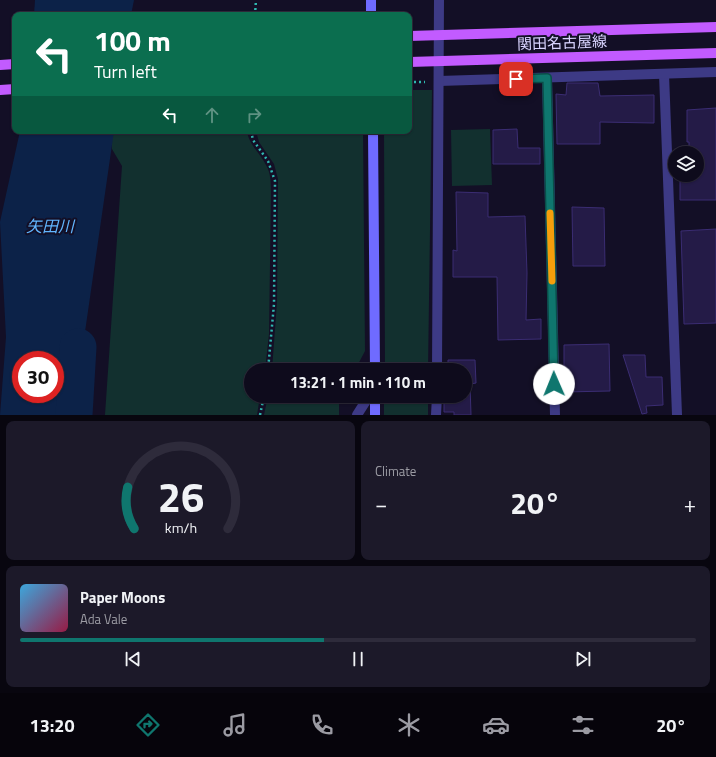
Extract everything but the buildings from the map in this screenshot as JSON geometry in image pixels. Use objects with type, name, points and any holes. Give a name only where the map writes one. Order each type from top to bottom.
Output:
[{"type":"main road","name":"関田名古屋線","points":[[412,36],[716,27]]},
{"type":"main road","name":"関田名古屋線","points":[[412,62],[716,53]]},
{"type":"main road","points":[[0,65],[12,64]]},
{"type":"main road","points":[[0,90],[12,89]]},
{"type":"street","points":[[371,0],[371,12]]},
{"type":"street","points":[[437,363],[439,0]]},
{"type":"street","points":[[439,81],[716,72]]},
{"type":"street","points":[[664,74],[677,415]]},
{"type":"street","points":[[547,78],[555,415]]},
{"type":"street","points":[[373,134],[375,363]]},
{"type":"street","points":[[357,415],[364,403]]},
{"type":"street","points":[[375,403],[375,415]]},
{"type":"street","points":[[436,415],[437,403]]},
{"type":"path","points":[[255,12],[256,0]]},
{"type":"path","points":[[252,134],[253,140],[268,161],[275,181],[274,304],[269,363]]},
{"type":"path","points":[[260,415],[263,403]]},
{"type":"green space","points":[[412,90],[432,90],[428,363],[385,363],[384,134],[412,134]]},
{"type":"green space","points":[[490,129],[492,185],[452,186],[451,130]]},
{"type":"green space","points":[[112,134],[248,134],[252,145],[268,168],[271,190],[269,334],[266,363],[244,363],[244,403],[259,403],[257,415],[105,415],[122,166],[112,149]]},
{"type":"green space","points":[[257,134],[363,134],[365,351],[359,363],[273,363],[277,302],[278,179],[274,164],[259,142]]},
{"type":"green space","points":[[267,403],[339,403],[339,415],[264,415]]},
{"type":"green space","points":[[384,403],[428,403],[428,415],[384,415]]},
{"type":"water","points":[[35,0],[134,0],[132,12],[34,12]]},
{"type":"water","name":"矢田川","points":[[19,134],[114,134],[73,415],[0,415],[6,337],[0,222]]},
{"type":"waterway","name":"矢田川","points":[[74,415],[78,347]]},
{"type":"slow traffic","points":[[550,213],[552,281]]},
{"type":"route","points":[[516,79],[547,78],[554,384]]}]
